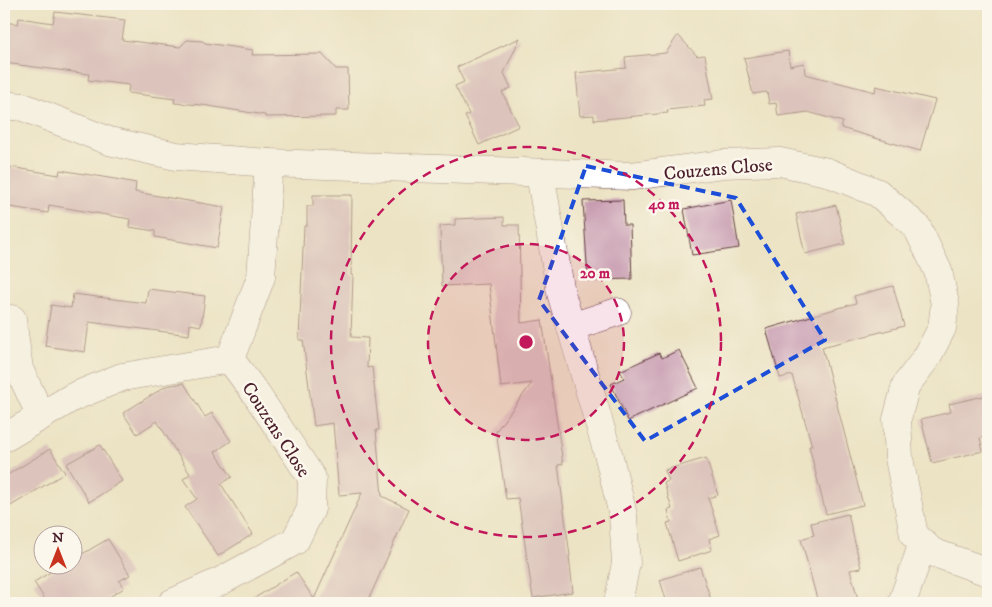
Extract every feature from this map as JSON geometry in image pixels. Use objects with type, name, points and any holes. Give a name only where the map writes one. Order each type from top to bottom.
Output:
[{"type":"street","name":"Couzens Close","points":[[4,105],[23,108],[109,141],[176,156],[269,163],[632,176],[723,164],[780,162],[827,172],[878,193],[917,228],[938,271],[944,304],[942,328],[927,357],[906,386],[897,419],[899,458],[914,535],[932,552],[988,572]]},
{"type":"street","points":[[6,437],[73,397],[122,377],[230,359],[261,277],[269,163]]},
{"type":"street","points":[[540,174],[561,293],[609,457],[623,515],[626,563],[618,603]]},
{"type":"street","points":[[571,327],[618,312]]},
{"type":"street","points":[[12,319],[19,369],[41,416]]},
{"type":"street","name":"Couzens Close","points":[[172,603],[221,582],[295,541],[311,509],[312,478],[256,394],[230,359]]},
{"type":"street","points":[[902,603],[923,543]]},
{"type":"highlighted area","points":[[586,166],[736,198],[825,340],[645,441],[539,300]]},
{"type":"building","points":[[55,12],[125,20],[122,40],[180,47],[187,40],[203,41],[205,43],[253,50],[252,55],[322,54],[336,69],[348,69],[349,110],[336,110],[336,116],[265,117],[265,115],[202,105],[174,103],[175,99],[128,93],[129,85],[88,80],[89,74],[4,63],[4,22],[18,24],[19,18],[53,23]]},
{"type":"building","points":[[678,35],[697,56],[705,55],[713,99],[704,100],[705,106],[667,110],[668,113],[594,120],[594,115],[580,116],[576,73],[626,68],[625,57],[666,53]]},
{"type":"building","points":[[520,38],[504,73],[511,88],[502,92],[519,126],[479,145],[465,116],[469,114],[455,86],[464,82],[457,67]]},
{"type":"building","points":[[788,51],[790,66],[804,63],[805,74],[875,92],[876,86],[935,100],[920,151],[841,128],[843,122],[808,112],[778,116],[776,103],[769,104],[767,92],[753,94],[744,58]]},
{"type":"building","points":[[4,166],[59,175],[60,170],[115,179],[136,183],[135,192],[224,207],[217,248],[155,237],[155,231],[129,227],[130,219],[49,205],[48,213],[4,206]]},
{"type":"building","points":[[313,195],[352,195],[351,275],[353,275],[351,337],[368,338],[367,368],[372,367],[379,430],[376,430],[382,496],[409,509],[367,603],[247,603],[296,572],[314,599],[362,493],[339,495],[333,423],[314,426],[303,340],[299,340],[304,226],[307,226],[307,206],[313,206]]},
{"type":"building","points":[[623,200],[624,225],[630,225],[632,279],[588,280],[583,201]]},
{"type":"building","points":[[731,200],[739,248],[692,255],[684,209]]},
{"type":"building","points":[[836,205],[845,244],[805,254],[796,214]]},
{"type":"building","points":[[504,217],[504,225],[519,225],[521,323],[542,320],[563,464],[558,465],[573,592],[533,598],[518,498],[506,499],[496,431],[532,383],[501,387],[489,284],[442,286],[440,226],[455,225],[455,219]]},
{"type":"building","points":[[893,286],[904,326],[822,347],[863,505],[826,514],[809,446],[812,446],[792,375],[780,378],[766,329],[856,303],[854,296]]},
{"type":"building","points":[[148,289],[205,296],[201,326],[190,324],[189,335],[89,322],[85,352],[45,346],[51,305],[71,308],[73,294],[146,303]]},
{"type":"building","points":[[679,350],[698,388],[628,421],[611,384],[624,378],[620,371],[659,353],[662,358]]},
{"type":"building","points":[[184,383],[205,417],[212,413],[231,441],[215,452],[232,477],[221,484],[253,534],[218,556],[185,507],[197,499],[183,479],[190,474],[157,421],[137,434],[123,413],[166,386]]},
{"type":"building","points":[[988,395],[988,436],[980,438],[983,451],[932,463],[921,419],[951,412],[949,404]]},
{"type":"building","points":[[100,445],[122,481],[89,502],[66,464]]},
{"type":"building","points":[[50,449],[65,473],[4,510],[4,477]]},
{"type":"building","points":[[706,458],[718,495],[708,498],[720,535],[709,539],[712,550],[678,561],[667,523],[671,522],[668,510],[672,509],[664,483],[669,481],[665,470]]},
{"type":"building","points":[[848,514],[861,568],[850,570],[859,603],[818,603],[801,539],[814,535],[811,523]]},
{"type":"building","points":[[108,539],[130,575],[119,581],[124,588],[100,603],[47,603],[34,582],[47,574],[82,574],[82,554]]},
{"type":"building","points":[[700,567],[712,603],[667,603],[660,580]]}]
